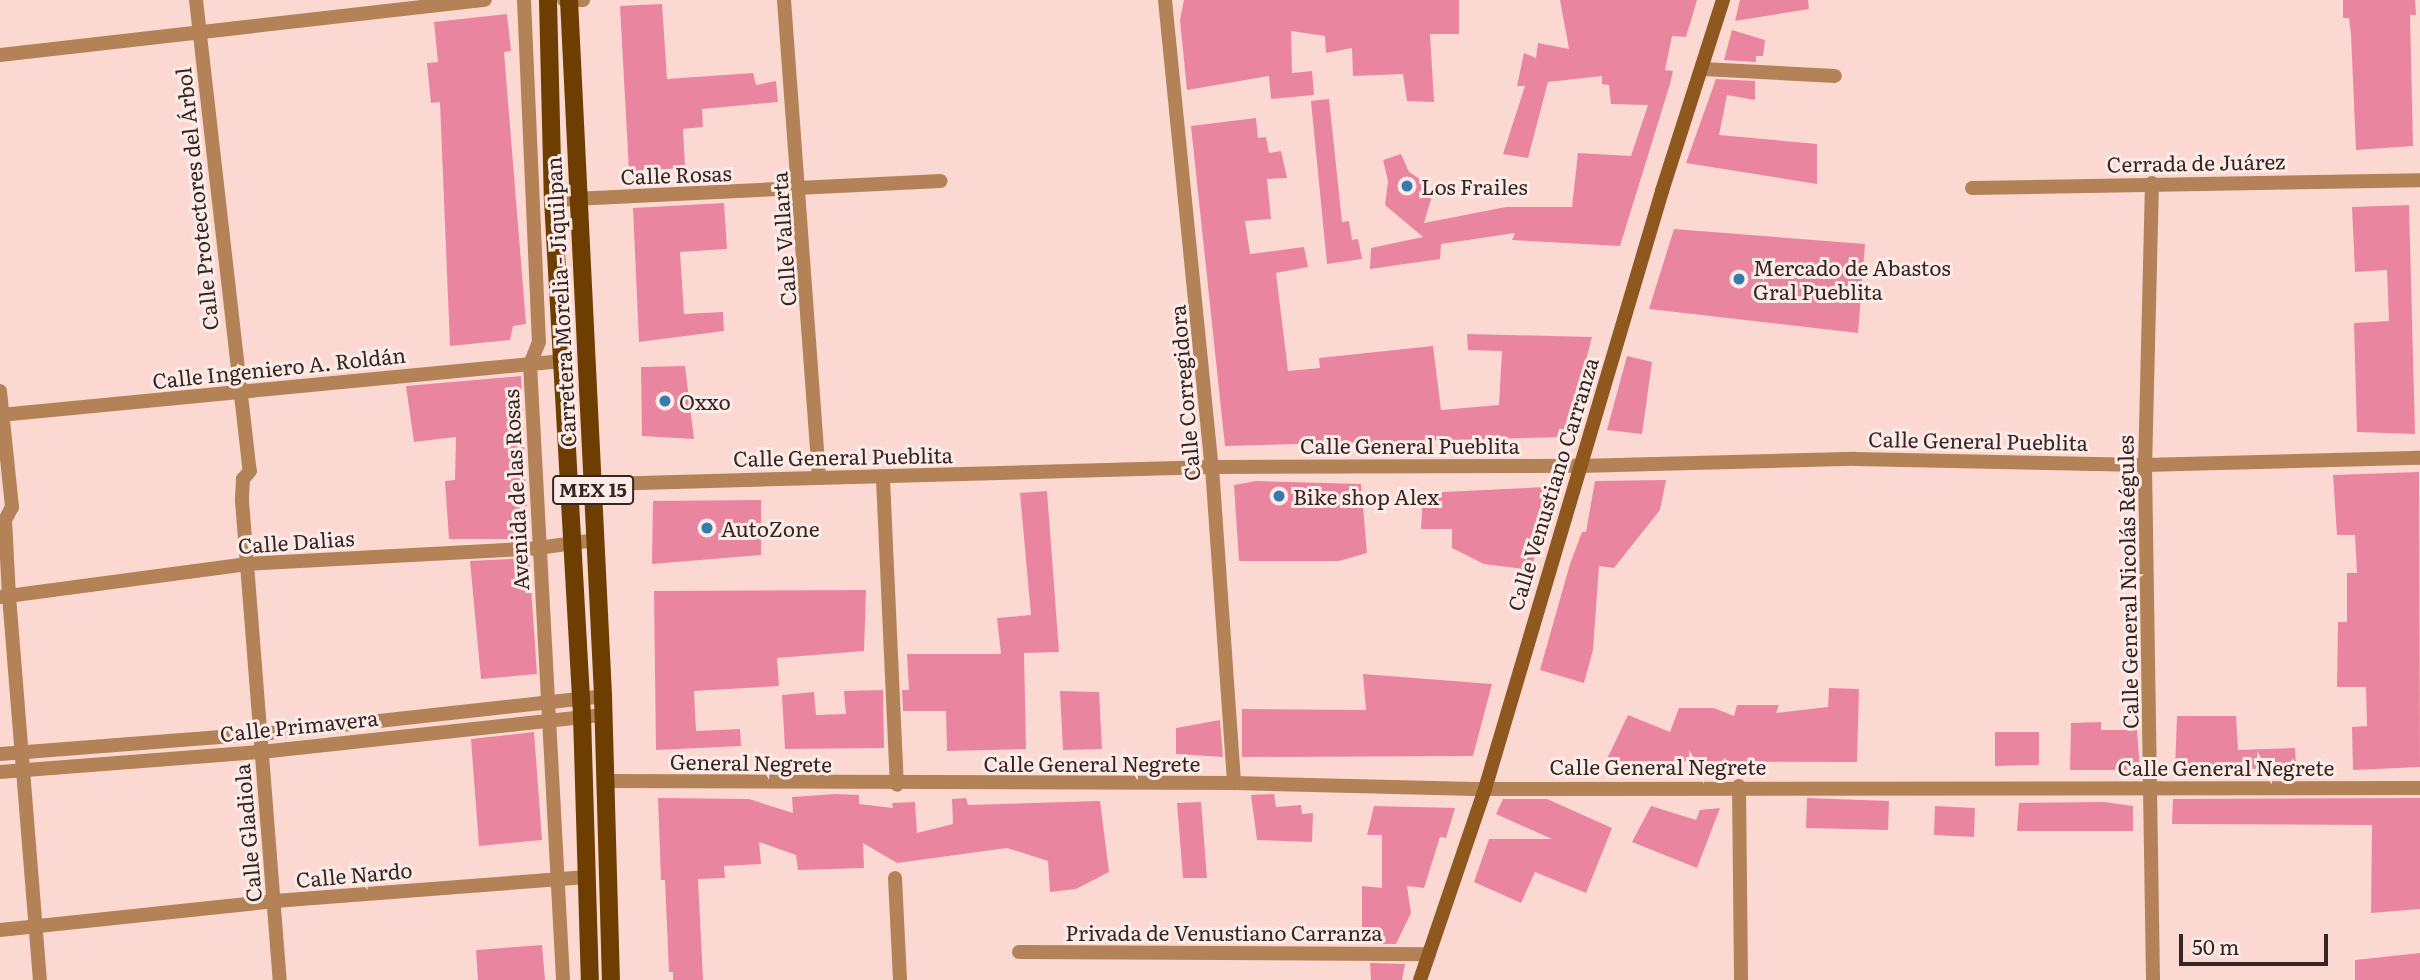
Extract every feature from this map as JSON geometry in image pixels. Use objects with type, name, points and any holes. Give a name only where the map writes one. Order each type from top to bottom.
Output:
[{"type":"main road","name":"Carretera Morelia - Jiquilpan","points":[[548,0],[553,200],[582,716],[590,980]]},
{"type":"main road","name":"Carretera Morelia - Jiquilpan","points":[[568,0],[603,696],[611,980]]},
{"type":"street","name":"Calle Protectores del Árbol","points":[[196,0],[239,393]]},
{"type":"street","points":[[0,55],[200,36],[485,0]]},
{"type":"street","name":"Avenida de las Rosas","points":[[524,0],[539,341],[530,363],[545,701],[549,719],[563,980]]},
{"type":"street","points":[[568,0],[583,0]]},
{"type":"street","name":"Calle Vallarta","points":[[783,0],[801,190],[819,475]]},
{"type":"street","name":"Calle Corregidora","points":[[1165,0],[1212,467],[1234,783]]},
{"type":"street","name":"Calle Venustiano Carranza","points":[[1420,980],[1485,789],[1579,466],[1723,0]]},
{"type":"street","points":[[1703,69],[1835,76]]},
{"type":"street","name":"Cerrada de Juárez","points":[[1972,188],[2420,180]]},
{"type":"street","name":"Calle Rosas","points":[[553,200],[801,190],[941,181]]},
{"type":"street","name":"Calle General Nicolás Régules","points":[[2152,183],[2145,465],[2153,980]]},
{"type":"street","name":"Calle Ingeniero A. Roldán","points":[[1,414],[562,361]]},
{"type":"street","points":[[0,391],[12,506],[5,520],[4,597],[24,770],[40,980]]},
{"type":"street","name":"Calle Gladiola","points":[[239,393],[250,471],[243,479],[242,500],[280,980]]},
{"type":"street","name":"Calle General Pueblita","points":[[569,485],[819,475],[883,479],[1212,467],[1579,466],[1855,458],[2145,465],[2420,458]]},
{"type":"street","points":[[883,479],[897,785]]},
{"type":"street","name":"Calle Dalias","points":[[4,597],[246,564],[538,548],[596,540]]},
{"type":"street","name":"Calle Primavera","points":[[0,754],[261,734],[603,696]]},
{"type":"street","name":"Calle Primavera","points":[[0,772],[261,752],[603,715]]},
{"type":"street","name":"General Negrete","points":[[604,781],[897,785]]},
{"type":"street","name":"Calle General Negrete","points":[[897,785],[1234,783],[1485,789],[1739,786],[2420,788]]},
{"type":"street","points":[[1739,786],[1741,980]]},
{"type":"street","name":"Calle Nardo","points":[[0,930],[275,901],[559,877],[587,877]]},
{"type":"street","points":[[895,878],[900,980]]},
{"type":"street","name":"Privada de Venustiano Carranza","points":[[1019,952],[1429,954]]},
{"type":"building","points":[[1184,0],[1459,0],[1459,34],[1430,34],[1434,102],[1407,101],[1403,74],[1353,76],[1352,48],[1326,53],[1325,36],[1291,31],[1292,73],[1312,71],[1314,95],[1271,99],[1269,76],[1187,90],[1180,20]]},
{"type":"building","points":[[1560,0],[1697,0],[1686,37],[1672,36],[1665,70],[1673,71],[1670,84],[1620,246],[1512,240],[1515,233],[1441,244],[1440,259],[1370,269],[1371,248],[1423,237],[1385,205],[1388,181],[1383,160],[1401,154],[1409,172],[1428,184],[1431,199],[1424,223],[1506,207],[1572,207],[1578,153],[1631,156],[1648,105],[1611,104],[1609,85],[1602,84],[1602,76],[1548,82],[1528,158],[1503,154],[1525,86],[1517,86],[1524,53],[1536,58],[1538,43],[1569,49]]},
{"type":"building","points":[[1740,0],[1808,0],[1809,9],[1735,21]]},
{"type":"building","points":[[2343,0],[2415,0],[2416,15],[2410,15],[2413,146],[2356,150],[2351,34],[2349,18],[2343,18]]},
{"type":"building","points":[[662,4],[667,79],[753,73],[756,85],[776,81],[778,102],[702,109],[703,127],[683,129],[685,168],[629,171],[620,6]]},
{"type":"building","points":[[507,14],[511,51],[504,52],[526,324],[513,326],[510,340],[450,346],[440,102],[431,103],[427,63],[438,62],[434,22]]},
{"type":"building","points":[[1732,30],[1765,40],[1763,56],[1756,56],[1756,62],[1724,60]]},
{"type":"building","points":[[1716,79],[1755,81],[1755,100],[1727,95],[1719,135],[1817,144],[1817,184],[1686,163]]},
{"type":"building","points":[[1329,99],[1342,222],[1349,221],[1352,240],[1358,239],[1362,259],[1327,264],[1311,101]]},
{"type":"building","points":[[1256,118],[1258,138],[1266,137],[1269,153],[1281,151],[1287,178],[1267,179],[1271,219],[1245,221],[1250,254],[1304,247],[1308,267],[1276,273],[1288,371],[1320,368],[1319,358],[1433,346],[1441,410],[1499,405],[1502,351],[1468,350],[1467,334],[1592,337],[1566,437],[1225,446],[1191,126]]},
{"type":"building","points":[[724,203],[727,249],[680,252],[684,314],[723,312],[724,331],[639,342],[633,208]]},
{"type":"building","points":[[2409,205],[2415,434],[2357,432],[2354,323],[2389,321],[2387,270],[2355,272],[2352,207]]},
{"type":"building","points":[[1674,229],[1865,244],[1858,333],[1649,309]]},
{"type":"building","points":[[1627,356],[1652,362],[1642,434],[1607,430]]},
{"type":"building","name":"Oxxo","points":[[685,366],[694,439],[642,436],[641,367]]},
{"type":"building","points":[[521,376],[528,539],[449,539],[445,481],[455,480],[456,437],[414,442],[406,386]]},
{"type":"building","points":[[2419,472],[2420,767],[2353,770],[2352,727],[2367,726],[2366,687],[2337,687],[2338,622],[2347,622],[2347,573],[2357,573],[2355,535],[2337,535],[2333,475]]},
{"type":"building","points":[[1666,480],[1660,510],[1614,568],[1599,566],[1593,650],[1584,683],[1540,670],[1570,564],[1582,532],[1586,532],[1595,481]]},
{"type":"building","points":[[1256,481],[1361,484],[1367,553],[1339,561],[1239,561],[1234,485]]},
{"type":"building","points":[[1545,487],[1552,495],[1531,570],[1484,564],[1452,548],[1452,529],[1421,529],[1423,493]]},
{"type":"building","points":[[1047,491],[1059,652],[1024,653],[1026,749],[947,751],[946,711],[903,711],[902,690],[909,690],[907,654],[1001,654],[997,618],[1031,615],[1020,493]]},
{"type":"building","name":"AutoZone","points":[[761,500],[761,555],[652,564],[653,501]]},
{"type":"building","points":[[529,558],[537,674],[481,679],[470,561]]},
{"type":"building","points":[[866,590],[864,651],[777,658],[779,686],[694,691],[696,731],[740,729],[741,746],[656,750],[654,591]]},
{"type":"building","points":[[1363,674],[1492,684],[1473,756],[1242,757],[1242,709],[1366,710]]},
{"type":"building","points":[[1829,688],[1859,689],[1857,762],[1606,761],[1628,715],[1670,732],[1679,708],[1714,708],[1734,716],[1737,705],[1779,705],[1776,713],[1828,707]]},
{"type":"building","points":[[883,690],[884,748],[785,749],[782,695],[814,692],[816,715],[846,714],[844,691]]},
{"type":"building","points":[[1060,691],[1099,692],[1102,749],[1063,750]]},
{"type":"building","points":[[2177,716],[2236,716],[2238,750],[2295,748],[2296,768],[2175,770]]},
{"type":"building","points":[[1220,720],[1223,757],[1176,754],[1176,728]]},
{"type":"building","points":[[2101,722],[2101,730],[2137,730],[2140,770],[2070,770],[2071,723]]},
{"type":"building","points":[[534,732],[542,840],[479,846],[471,739]]},
{"type":"building","points":[[1995,732],[2039,732],[2039,765],[1995,766]]},
{"type":"building","points":[[1274,794],[1276,807],[1301,805],[1302,814],[1313,813],[1312,842],[1257,840],[1251,795]]},
{"type":"building","points":[[859,795],[859,804],[893,808],[892,803],[915,802],[917,833],[953,824],[952,799],[966,798],[968,805],[1100,801],[1109,872],[1076,889],[1050,892],[1048,861],[1007,848],[897,863],[863,843],[864,868],[798,870],[796,855],[759,842],[761,864],[724,866],[725,878],[698,879],[703,980],[673,980],[673,972],[669,972],[665,880],[661,880],[658,798],[749,799],[793,813],[792,797]]},
{"type":"building","points":[[1807,798],[1889,801],[1888,830],[1806,828]]},
{"type":"building","points":[[2420,798],[2420,909],[2371,913],[2372,825],[2172,824],[2173,799]]},
{"type":"building","points":[[1503,799],[1547,799],[1612,828],[1586,893],[1535,872],[1521,903],[1474,882],[1489,839],[1552,839],[1496,814]]},
{"type":"building","points":[[1201,802],[1207,878],[1183,878],[1177,803]]},
{"type":"building","points":[[2104,802],[2133,806],[2133,831],[2017,831],[2019,803]]},
{"type":"building","points":[[1374,806],[1455,808],[1446,838],[1440,837],[1424,888],[1407,886],[1411,913],[1396,944],[1370,944],[1369,933],[1362,933],[1362,886],[1382,888],[1382,835],[1367,835]]},
{"type":"building","points":[[1651,806],[1696,820],[1700,810],[1720,808],[1697,868],[1632,842]]},
{"type":"building","points":[[1935,806],[1975,808],[1974,837],[1934,835]]},
{"type":"building","points":[[542,945],[545,980],[478,980],[476,950]]},
{"type":"building","points":[[2420,953],[2420,980],[2355,980],[2355,960]]},
{"type":"building","points":[[1370,963],[1405,964],[1402,980],[1371,980]]},
{"type":"place","name":"Los Frailes","points":[[1407,186]]},
{"type":"place","name":"Mercado de Abastos Gral Pueblita","points":[[1739,279]]},
{"type":"place","name":"Oxxo","points":[[665,401]]},
{"type":"place","name":"Bike shop Alex","points":[[1279,496]]},
{"type":"place","name":"AutoZone","points":[[707,528]]}]
